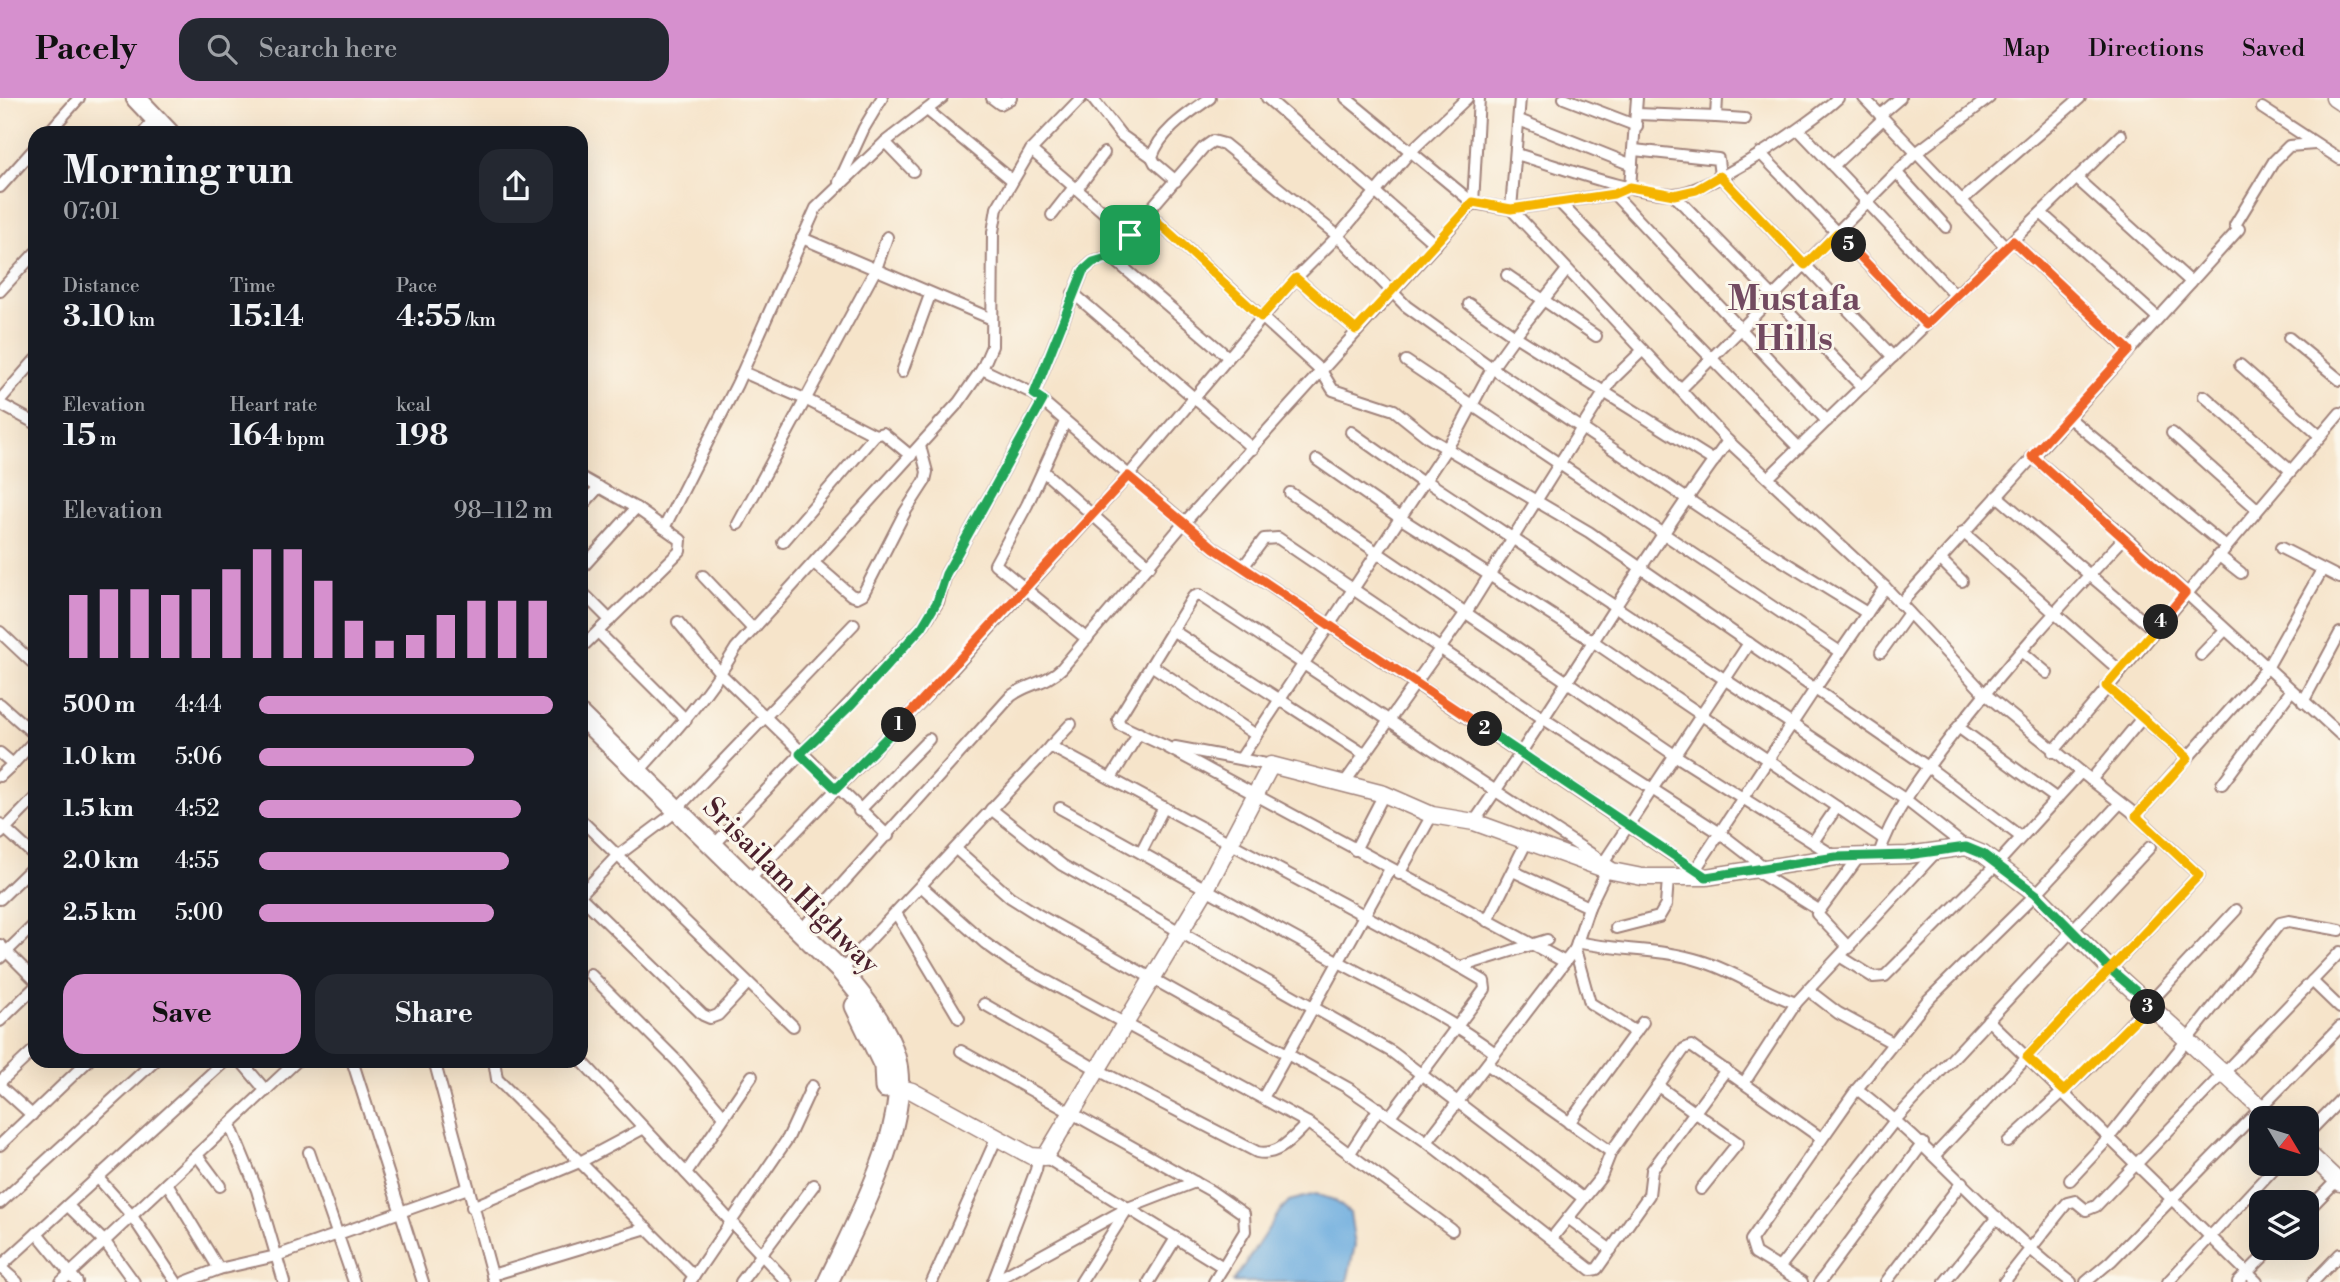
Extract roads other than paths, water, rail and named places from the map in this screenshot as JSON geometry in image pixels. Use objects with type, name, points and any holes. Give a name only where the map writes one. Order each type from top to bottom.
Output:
[{"type":"highway","points":[[135,98],[155,126]]},
{"type":"highway","points":[[149,98],[175,126]]},
{"type":"highway","name":"Srisailam Highway","points":[[588,723],[638,772],[672,814],[713,846],[841,971],[867,1002],[887,1033],[896,1059],[884,1116],[867,1174],[818,1282]]},
{"type":"highway","name":"Srisailam Highway","points":[[588,736],[672,814],[834,979],[858,1009],[874,1040],[891,1084],[889,1143],[878,1175],[828,1282]]},
{"type":"street","points":[[54,126],[79,98]]},
{"type":"street","points":[[837,188],[850,155],[882,98]]},
{"type":"street","points":[[664,528],[743,372],[816,208],[885,142],[942,98]]},
{"type":"street","points":[[992,98],[1000,104],[1011,98]]},
{"type":"street","points":[[638,772],[686,720],[752,629],[959,402],[982,369],[992,346],[993,232],[997,208],[1031,150],[1081,98]]},
{"type":"street","points":[[1092,98],[1121,135],[1152,157],[1155,163],[1176,181]]},
{"type":"street","points":[[1152,157],[1172,127],[1210,98]]},
{"type":"street","points":[[1267,98],[1436,245]]},
{"type":"street","points":[[1346,98],[1473,202],[1511,209],[1614,194],[1630,187]]},
{"type":"street","points":[[748,881],[950,672],[1128,476],[1296,278],[1338,236],[1410,152],[1466,98]]},
{"type":"street","points":[[800,931],[1011,696],[1054,677],[1185,523],[1322,372],[1392,289],[1436,245],[1473,202],[1479,98]]},
{"type":"street","points":[[1521,98],[1511,209],[1728,441],[1885,587],[1984,693],[2053,752],[2136,816],[2199,875],[1935,1155]]},
{"type":"street","points":[[1564,98],[1637,120],[1716,117],[1745,119]]},
{"type":"street","points":[[1630,187],[1637,98]]},
{"type":"street","points":[[1716,117],[1717,98]]},
{"type":"street","points":[[1516,154],[1630,187],[1674,195],[1696,190],[1799,130],[1826,102],[1838,98]]},
{"type":"street","points":[[1864,98],[1961,201],[2129,350]]},
{"type":"street","points":[[1833,166],[1900,98]]},
{"type":"street","points":[[1680,390],[1916,153],[1989,98]]},
{"type":"street","points":[[1961,201],[2080,98]]},
{"type":"street","points":[[2334,98],[2340,102]]},
{"type":"street","points":[[2262,108],[2340,159]]},
{"type":"street","points":[[926,110],[1012,180]]},
{"type":"street","points":[[1519,120],[1632,165]]},
{"type":"street","points":[[1799,130],[1956,296]]},
{"type":"street","points":[[1769,477],[2121,135]]},
{"type":"street","points":[[713,846],[800,754],[851,705],[922,627],[937,602],[946,574],[1038,397],[1083,271],[1093,262],[1110,257],[1203,148],[1213,141],[1224,144],[1338,236],[1406,306],[1432,327],[1688,496],[1744,537],[1867,613]]},
{"type":"street","points":[[885,142],[913,171]]},
{"type":"street","points":[[1900,604],[2191,282],[2237,227],[2274,161],[2289,146],[2315,144]]},
{"type":"street","points":[[1031,150],[1130,235]]},
{"type":"street","points":[[1634,150],[1714,157],[1719,162],[1720,176],[1893,357]]},
{"type":"street","points":[[1052,215],[1104,153]]},
{"type":"street","points":[[1760,153],[1926,325]]},
{"type":"street","points":[[0,187],[28,156]]},
{"type":"street","points":[[1897,173],[1946,227]]},
{"type":"street","points":[[2077,178],[2191,282]]},
{"type":"street","points":[[1614,194],[1827,421]]},
{"type":"street","points":[[1674,195],[1862,387]]},
{"type":"street","points":[[1560,203],[1799,448]]},
{"type":"street","points":[[2041,213],[2158,318]]},
{"type":"street","points":[[1149,214],[1322,372],[1333,390],[1394,410],[1446,448],[1589,532],[1928,766],[2021,838]]},
{"type":"street","points":[[738,524],[876,269],[887,237]]},
{"type":"street","points":[[802,238],[930,295],[992,319]]},
{"type":"street","points":[[1110,257],[1228,358]]},
{"type":"street","points":[[0,291],[28,261]]},
{"type":"street","points":[[1241,758],[1446,448],[1492,368],[1567,270]]},
{"type":"street","points":[[1507,275],[1596,336]]},
{"type":"street","points":[[1296,278],[1356,330]]},
{"type":"street","points":[[1073,293],[1253,449]]},
{"type":"street","points":[[902,372],[930,295]]},
{"type":"street","points":[[1469,304],[1515,336],[1714,461]]},
{"type":"street","points":[[2289,338],[2340,380]]},
{"type":"street","points":[[1343,785],[1466,611],[1605,393],[1625,365],[1643,350]]},
{"type":"street","points":[[1406,361],[1840,652]]},
{"type":"street","points":[[2240,365],[2320,436]]},
{"type":"street","points":[[28,368],[0,402],[28,419]]},
{"type":"street","points":[[982,369],[1038,397],[1214,548],[1700,874]]},
{"type":"street","points":[[743,372],[807,400],[875,435]]},
{"type":"street","points":[[2204,396],[2290,470]]},
{"type":"street","points":[[2053,752],[2119,670],[2340,413]]},
{"type":"street","points":[[2068,417],[2222,550],[2241,573]]},
{"type":"street","points":[[1065,422],[1043,471],[996,559],[998,568],[1087,639]]},
{"type":"street","points":[[1351,432],[1725,678],[1906,800],[1966,847],[1997,864],[2036,894],[2111,970],[2259,1106]]},
{"type":"street","points":[[783,542],[875,435],[883,433],[911,456]]},
{"type":"street","points":[[2172,433],[2257,509]]},
{"type":"street","points":[[1474,822],[1569,683],[1639,568],[1728,441]]},
{"type":"street","points":[[814,563],[851,595],[857,597],[863,594],[905,512],[925,481],[927,472],[920,446]]},
{"type":"street","points":[[2032,456],[2125,537],[2340,734]]},
{"type":"street","points":[[1317,460],[1400,518],[1594,642],[1884,839]]},
{"type":"street","points":[[1043,471],[1150,566]]},
{"type":"street","points":[[588,480],[636,508],[681,540],[680,551],[588,641]]},
{"type":"street","points":[[588,499],[599,486]]},
{"type":"street","points":[[1290,494],[1673,754],[1836,857]]},
{"type":"street","points":[[1997,496],[2154,630]]},
{"type":"street","points":[[588,561],[636,508]]},
{"type":"street","points":[[1963,532],[2119,670]]},
{"type":"street","points":[[1243,567],[1254,549],[1271,536],[1278,538],[1544,719],[1720,833],[1759,868],[1817,909],[1819,918],[1845,952],[1873,976],[1885,976],[1997,864],[2081,772]]},
{"type":"street","points":[[1878,857],[1884,839],[1906,800],[1928,766],[1984,693],[2125,537]]},
{"type":"street","points":[[2281,548],[2340,578]]},
{"type":"street","points":[[1940,559],[1962,581]]},
{"type":"street","points":[[2136,816],[2267,668],[2322,570]]},
{"type":"street","points":[[703,576],[752,629]]},
{"type":"street","points":[[1700,874],[1741,797],[1885,587]]},
{"type":"street","points":[[1565,962],[1165,746],[1120,725],[1118,719],[1193,597],[1199,595],[1390,718],[1610,868]]},
{"type":"street","points":[[588,598],[610,620]]},
{"type":"street","points":[[1881,652],[1909,613]]},
{"type":"street","points":[[678,622],[721,674],[836,789],[888,836]]},
{"type":"street","points":[[588,888],[617,856],[672,814],[854,624]]},
{"type":"street","points":[[2201,655],[2225,629]]},
{"type":"street","points":[[1172,630],[1364,754]]},
{"type":"street","points":[[598,632],[686,720]]},
{"type":"street","points":[[2303,702],[2340,633]]},
{"type":"street","points":[[3,640],[28,660]]},
{"type":"street","points":[[1427,1142],[1488,1065],[1576,945],[1589,907],[1610,868],[1627,825],[1749,643]]},
{"type":"street","points":[[2021,651],[2047,673]]},
{"type":"street","points":[[1151,665],[1256,735]]},
{"type":"street","points":[[2106,686],[2188,758]]},
{"type":"street","points":[[2222,784],[2291,691]]},
{"type":"street","points":[[0,704],[28,729]]},
{"type":"street","points":[[2091,780],[2143,717]]},
{"type":"street","points":[[841,971],[1071,724]]},
{"type":"street","points":[[1958,727],[2057,799]]},
{"type":"street","points":[[1111,778],[1139,733]]},
{"type":"street","points":[[859,811],[929,739]]},
{"type":"street","points":[[1050,746],[1365,915],[1486,984],[1390,1116]]},
{"type":"street","points":[[1165,746],[1241,758],[1384,794],[1433,815],[1474,822],[1610,868],[1668,879],[1836,857],[1878,857],[1966,847]]},
{"type":"street","points":[[0,776],[28,748]]},
{"type":"street","points":[[0,753],[13,764]]},
{"type":"street","points":[[993,1282],[1042,1158],[1127,1025],[1181,933],[1271,765]]},
{"type":"street","points":[[1355,850],[1384,794]]},
{"type":"street","points":[[1802,1282],[1755,1253],[1751,1240],[1857,1089],[1927,1001],[2036,894],[2120,803]]},
{"type":"street","points":[[28,805],[2,829],[28,850]]},
{"type":"street","points":[[1140,852],[1164,807]]},
{"type":"street","points":[[1812,842],[1837,807]]},
{"type":"street","points":[[1060,808],[1458,1025],[1495,1053]]},
{"type":"street","points":[[991,809],[1062,865],[1392,1052],[1583,1198]]},
{"type":"street","points":[[1264,1096],[1365,915],[1433,815]]},
{"type":"street","points":[[588,827],[793,1026]]},
{"type":"street","points":[[1487,920],[1527,841]]},
{"type":"street","points":[[1779,1268],[1896,1119],[2150,847]]},
{"type":"street","points":[[956,849],[1010,897],[1289,1054],[1379,1108],[1594,1270],[1650,1195],[1652,1170],[1726,1070]]},
{"type":"street","points":[[1744,1083],[1796,1003],[1936,852]]},
{"type":"street","points":[[1817,909],[1859,857]]},
{"type":"street","points":[[1513,871],[1589,907]]},
{"type":"street","points":[[0,899],[28,872]]},
{"type":"street","points":[[1616,928],[1659,917],[1665,905],[1668,879]]},
{"type":"street","points":[[921,886],[985,943],[1127,1025],[1264,1096],[1308,1123],[1452,1230]]},
{"type":"street","points":[[588,903],[703,1015],[710,1018],[718,1016],[747,984]]},
{"type":"street","points":[[2008,1142],[2064,1091],[2151,1004],[2236,910]]},
{"type":"street","points":[[896,913],[959,1018]]},
{"type":"street","points":[[2070,1180],[2108,1139],[2280,923],[2289,921],[2340,930]]},
{"type":"street","points":[[28,930],[2,951],[28,974]]},
{"type":"street","points":[[1460,967],[1547,940]]},
{"type":"street","points":[[1576,945],[1699,960],[1726,970],[1760,990],[1796,1003]]},
{"type":"street","points":[[1576,945],[1590,1003],[1636,1032]]},
{"type":"street","points":[[2004,1282],[2067,1203],[2075,1201],[2091,1210],[2340,952]]},
{"type":"street","points":[[590,974],[677,1061],[724,1116]]},
{"type":"street","points":[[2312,981],[2340,1008]]},
{"type":"street","points":[[1808,990],[1838,1013],[1893,1043]]},
{"type":"street","points":[[0,1021],[28,994]]},
{"type":"street","points":[[984,1004],[1098,1070],[1257,1152],[1266,1154],[1277,1151],[1308,1123]]},
{"type":"street","points":[[1988,1020],[2258,1282]]},
{"type":"street","points":[[1569,1123],[1643,1022]]},
{"type":"street","points":[[2273,1106],[2340,1027]]},
{"type":"street","points":[[1552,1237],[1601,1177],[1611,1152],[1684,1049],[1691,1046],[1821,1138]]},
{"type":"street","points":[[961,1051],[1195,1182],[1244,1214],[1247,1224],[1214,1282]]},
{"type":"street","points":[[28,1056],[0,1084],[32,1115]]},
{"type":"street","points":[[1488,1065],[1611,1152]]},
{"type":"street","points":[[0,1145],[81,1068]]},
{"type":"street","points":[[0,1203],[147,1068]]},
{"type":"street","points":[[17,1282],[0,1267],[217,1068]]},
{"type":"street","points":[[247,1068],[266,1091]]},
{"type":"street","points":[[61,1282],[74,1278],[105,1242],[290,1068]]},
{"type":"street","points":[[354,1068],[423,1282]]},
{"type":"street","points":[[436,1068],[493,1278],[647,1228]]},
{"type":"street","points":[[495,1068],[497,1079],[582,1161],[692,1279],[788,1138],[812,1086]]},
{"type":"street","points":[[588,1068],[788,1282]]},
{"type":"street","points":[[686,1173],[752,1076]]},
{"type":"street","points":[[891,1084],[1042,1158],[1223,1267]]},
{"type":"street","points":[[1658,1086],[1697,1111],[1738,1143],[1701,1189]]},
{"type":"street","points":[[1857,1089],[1923,1143],[2028,1250],[2071,1282]]},
{"type":"street","points":[[2319,1122],[2340,1100]]},
{"type":"street","points":[[1350,1153],[1379,1108]]},
{"type":"street","points":[[230,1125],[257,1190],[284,1282]]},
{"type":"street","points":[[472,1207],[582,1161],[644,1128]]},
{"type":"street","points":[[2085,1282],[2249,1129]]},
{"type":"street","points":[[932,1282],[997,1137]]},
{"type":"street","points":[[1820,1282],[1923,1143]]},
{"type":"street","points":[[309,1152],[354,1282]]},
{"type":"street","points":[[197,1155],[220,1186]]},
{"type":"street","points":[[2319,1162],[2339,1180],[2319,1199]]},
{"type":"street","points":[[2168,1282],[2266,1176]]},
{"type":"street","points":[[97,1178],[132,1216],[176,1282]]},
{"type":"street","points":[[993,1282],[1128,1208],[1195,1182]]},
{"type":"street","points":[[1886,1282],[1962,1182]]},
{"type":"street","points":[[167,1183],[217,1274]]},
{"type":"street","points":[[741,1282],[814,1185]]},
{"type":"street","points":[[184,1282],[276,1256],[468,1188]]},
{"type":"street","points":[[68,1206],[105,1242],[134,1282]]},
{"type":"street","points":[[1081,1282],[1128,1208]]},
{"type":"street","points":[[1945,1282],[1997,1217]]},
{"type":"street","points":[[1568,1218],[1611,1250]]},
{"type":"street","points":[[37,1233],[74,1278]]},
{"type":"street","points":[[1149,1282],[1177,1238]]},
{"type":"street","points":[[2313,1282],[2340,1254]]},
{"type":"street","points":[[2238,1282],[2260,1260]]},
{"type":"water","points":[[1316,1194],[1334,1200],[1350,1213],[1355,1245],[1347,1282],[1233,1282],[1289,1201]]},
{"type":"district","name":"Mustafa Hills","points":[[1794,319]]}]
